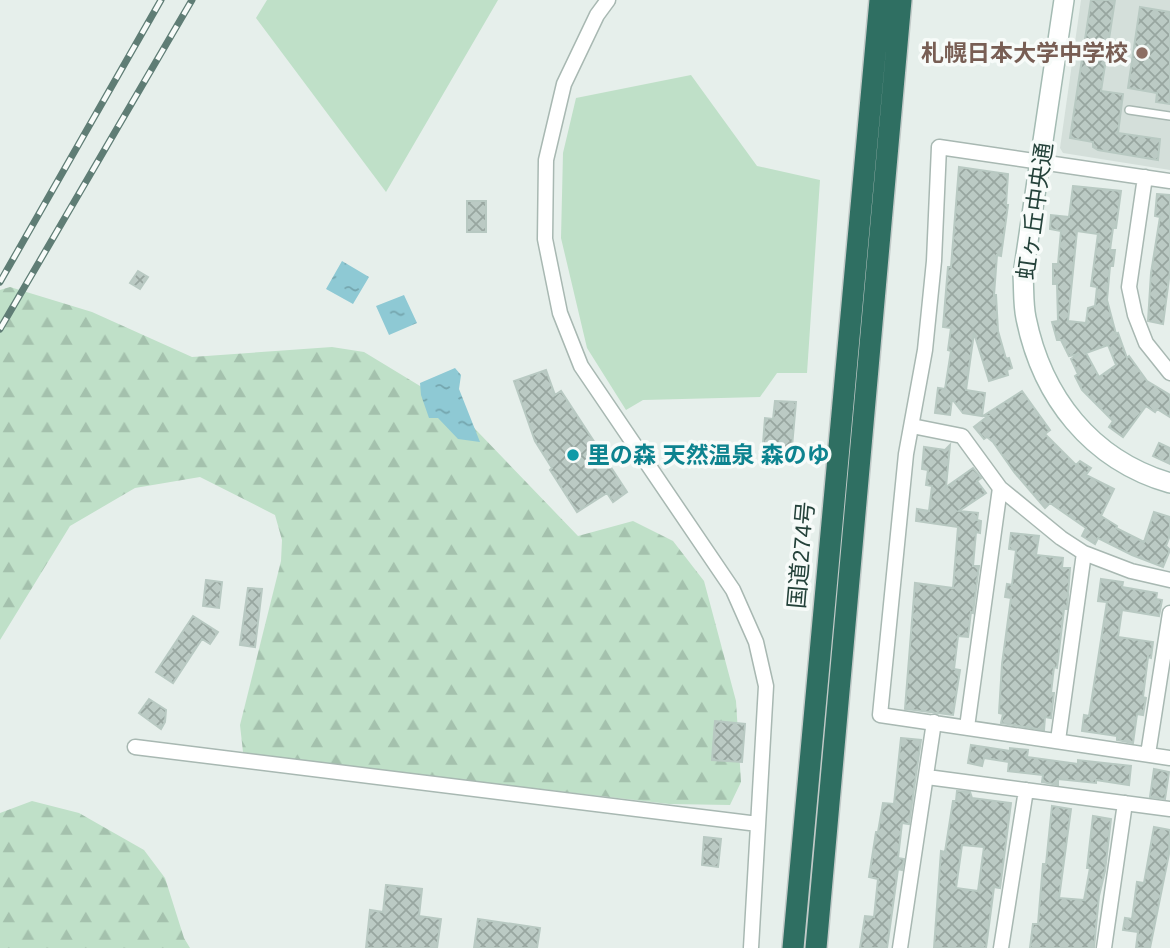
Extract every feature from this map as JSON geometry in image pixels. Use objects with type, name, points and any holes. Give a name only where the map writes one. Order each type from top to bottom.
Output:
[{"type":"highway","name":"国道274号","points":[[793,948],[880,0]]},
{"type":"highway","points":[[816,948],[901,0]]},
{"type":"street","points":[[608,0],[597,15],[564,84],[546,160],[545,239],[560,313],[582,366],[733,590],[756,642],[766,686],[751,948]]},
{"type":"street","name":"虹ヶ丘中央通","points":[[1064,0],[1023,275],[1025,316],[1048,387],[1067,414],[1095,443],[1123,464],[1170,484]]},
{"type":"street","points":[[1170,181],[939,147],[925,351],[906,454],[880,715],[1170,758]]},
{"type":"street","points":[[1145,177],[1129,287],[1135,315],[1146,343],[1170,373]]},
{"type":"street","points":[[912,426],[962,436],[1000,488],[1061,538],[1084,553],[1131,571],[1170,580]]},
{"type":"street","points":[[967,727],[1000,488]]},
{"type":"street","points":[[1058,740],[1084,553]]},
{"type":"street","points":[[1148,754],[1166,670],[1170,613]]},
{"type":"street","points":[[900,948],[934,722]]},
{"type":"street","points":[[135,747],[758,824]]},
{"type":"street","points":[[927,777],[1170,809]]},
{"type":"street","points":[[1001,948],[1026,790]]},
{"type":"street","points":[[1104,948],[1125,803]]},
{"type":"lane","points":[[1129,110],[1170,116]]},
{"type":"shaded area","points":[[1081,0],[1170,0],[1170,170],[1063,153],[1060,148]]},
{"type":"green space","points":[[267,0],[498,0],[386,192],[256,18]]},
{"type":"green space","points":[[691,75],[757,166],[820,180],[807,373],[777,373],[760,397],[643,400],[626,410],[587,348],[561,238],[563,153],[576,98]]},
{"type":"green space","points":[[10,287],[92,312],[192,357],[332,347],[364,352],[453,406],[578,536],[633,521],[673,541],[704,581],[736,701],[741,782],[730,805],[669,804],[395,772],[274,764],[243,752],[240,725],[281,561],[282,540],[275,515],[200,477],[135,488],[70,526],[0,640],[0,290]]},
{"type":"green space","points":[[32,801],[79,813],[144,850],[165,878],[184,938],[190,948],[0,948],[0,813]]},
{"type":"water","points":[[342,261],[369,277],[353,304],[326,289]]},
{"type":"water","points":[[404,295],[417,323],[389,335],[376,306]]},
{"type":"water","points":[[455,368],[461,375],[459,389],[480,442],[458,439],[438,418],[429,418],[421,395],[420,383]]},
{"type":"building","points":[[1091,0],[1115,0],[1101,91],[1123,94],[1118,133],[1160,139],[1158,160],[1098,150],[1093,147],[1093,142],[1070,138]]},
{"type":"building","points":[[1140,7],[1170,12],[1170,104],[1156,102],[1157,93],[1128,88]]},
{"type":"building","points":[[959,167],[1008,174],[1008,205],[1001,256],[997,255],[994,295],[998,331],[1006,359],[1009,358],[1012,368],[1007,370],[1008,375],[989,381],[974,333],[966,390],[985,393],[982,416],[963,413],[952,399],[950,415],[935,413],[938,388],[945,389],[951,351],[948,350],[951,328],[943,327]]},
{"type":"building","points":[[1073,186],[1121,191],[1110,250],[1115,250],[1113,266],[1110,266],[1107,300],[1116,334],[1118,333],[1127,358],[1129,356],[1147,381],[1170,395],[1170,417],[1146,406],[1123,437],[1109,427],[1113,421],[1082,390],[1071,359],[1079,354],[1069,356],[1061,340],[1057,340],[1052,322],[1058,321],[1057,284],[1053,284],[1053,264],[1058,264],[1061,231],[1050,229],[1051,215],[1069,217]],"holes":[[[1077,231],[1098,234],[1091,286],[1097,287],[1095,306],[1088,308],[1086,323],[1068,321]],[[1108,345],[1116,365],[1099,377],[1086,353]]]},
{"type":"building","points":[[1157,194],[1170,195],[1170,271],[1163,324],[1148,321],[1151,273],[1160,217],[1155,216]]},
{"type":"building","points":[[467,201],[486,201],[486,232],[467,232]]},
{"type":"building","points":[[138,271],[148,277],[140,289],[130,283]]},
{"type":"building","name":"里の森 天然温泉 森のゆ","points":[[546,370],[555,395],[561,391],[627,492],[613,502],[607,493],[577,512],[535,441],[514,381]]},
{"type":"building","points":[[1022,391],[1050,430],[1045,434],[1076,465],[1080,461],[1091,468],[1086,475],[1114,489],[1101,516],[1117,526],[1116,528],[1144,542],[1154,512],[1170,517],[1170,535],[1166,546],[1170,550],[1163,567],[1098,538],[1095,544],[1082,536],[1086,528],[1050,503],[1045,508],[993,442],[987,437],[984,439],[974,427],[988,416],[983,416]]},
{"type":"building","points":[[775,401],[796,402],[791,458],[762,456],[765,418],[773,419]]},
{"type":"building","points":[[1159,443],[1170,448],[1170,464],[1153,456]]},
{"type":"building","points":[[950,445],[946,487],[973,468],[981,478],[977,481],[986,493],[959,511],[978,513],[977,520],[981,521],[980,533],[976,532],[973,566],[979,566],[973,613],[971,612],[968,637],[958,636],[954,669],[960,670],[953,715],[905,709],[915,583],[953,588],[958,527],[916,521],[917,509],[929,511],[932,486],[926,485],[928,470],[922,469],[924,447],[945,450]]},
{"type":"building","points":[[1011,533],[1039,536],[1036,555],[1063,558],[1062,568],[1070,568],[1067,609],[1064,609],[1057,668],[1054,667],[1051,718],[1045,717],[1044,730],[1001,723],[1003,714],[999,713],[1002,664],[1011,598],[1005,597],[1007,584],[1012,585],[1016,550],[1009,549]]},
{"type":"building","points":[[1101,579],[1123,582],[1122,587],[1157,593],[1156,599],[1162,600],[1159,616],[1122,610],[1118,637],[1153,642],[1151,658],[1148,657],[1143,715],[1137,714],[1133,743],[1117,740],[1117,736],[1082,731],[1084,715],[1089,716],[1107,602],[1098,601]]},
{"type":"building","points":[[206,580],[222,582],[219,608],[203,606]]},
{"type":"building","points":[[248,588],[262,589],[255,647],[240,645]]},
{"type":"building","points":[[193,616],[218,632],[210,644],[202,639],[173,683],[156,672]]},
{"type":"building","points":[[149,699],[166,710],[161,729],[139,713]]},
{"type":"building","points":[[715,721],[745,724],[742,762],[712,760]]},
{"type":"building","points":[[901,738],[921,740],[909,824],[902,823],[898,858],[904,859],[902,870],[898,869],[887,948],[860,948],[865,916],[874,917],[878,879],[869,877],[883,803],[894,804]]},
{"type":"building","points":[[971,745],[1010,751],[1010,748],[1028,750],[1027,757],[1078,764],[1078,760],[1131,766],[1129,785],[1096,780],[1096,783],[1058,779],[1058,785],[1042,782],[1043,775],[1008,771],[1009,762],[984,758],[982,766],[968,763]]},
{"type":"building","points":[[1154,769],[1169,772],[1165,799],[1150,797]]},
{"type":"building","points":[[957,791],[970,792],[972,798],[1011,803],[1000,888],[994,887],[986,948],[934,948],[941,851],[945,852],[953,801],[956,801]],"holes":[[[962,845],[984,847],[978,891],[956,888]]]},
{"type":"building","points":[[1052,806],[1071,809],[1059,898],[1084,900],[1090,868],[1087,868],[1093,816],[1111,819],[1094,948],[1030,948],[1033,924],[1038,924],[1043,864],[1046,864]]},
{"type":"building","points":[[1154,827],[1170,830],[1169,854],[1150,948],[1136,948],[1138,932],[1123,930],[1125,918],[1132,919],[1137,882],[1144,883]]},
{"type":"building","points":[[704,837],[721,839],[718,867],[702,865]]},
{"type":"building","points":[[386,885],[422,889],[419,916],[441,919],[437,948],[366,948],[370,910],[383,912]]},
{"type":"building","points":[[478,919],[540,928],[537,948],[474,948]]},
{"type":"railway","points":[[0,282],[161,0]]},
{"type":"railway","points":[[0,329],[192,0]]},
{"type":"place","name":"札幌日本大学中学校","points":[[1142,53]]},
{"type":"place","name":"里の森 天然温泉 森のゆ","points":[[573,455]]}]
